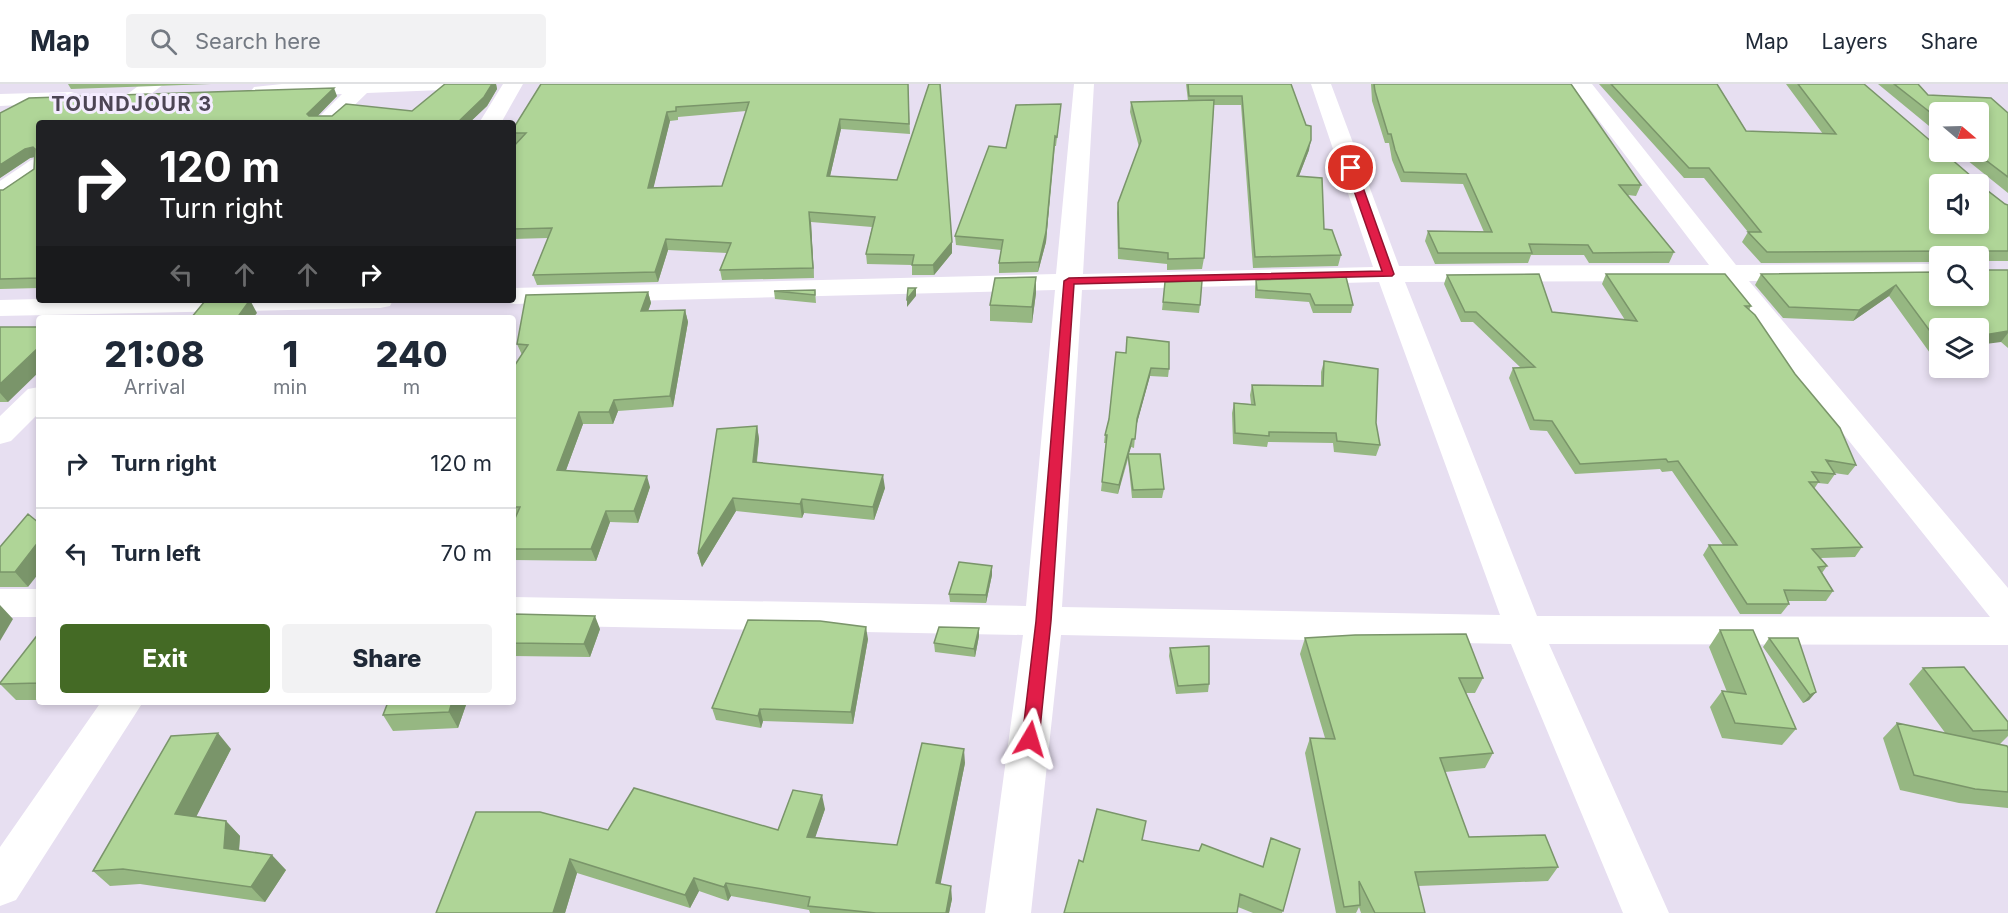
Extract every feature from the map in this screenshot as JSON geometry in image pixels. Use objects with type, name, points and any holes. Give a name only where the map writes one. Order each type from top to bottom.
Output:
[{"type":"street","points":[[103,120],[154,84]]},
{"type":"street","points":[[244,92],[364,85],[442,84]]},
{"type":"street","points":[[492,120],[513,84]]},
{"type":"street","points":[[1008,913],[1044,621],[1084,84]]},
{"type":"street","points":[[1321,84],[1389,274],[1524,630],[1646,913]]},
{"type":"street","points":[[1581,84],[1728,272],[2008,613]]},
{"type":"street","points":[[327,120],[364,85]]},
{"type":"street","points":[[0,100],[173,95]]},
{"type":"street","points":[[0,192],[36,167]]},
{"type":"street","points":[[516,296],[1389,274],[1929,272]]},
{"type":"street","points":[[0,308],[129,308],[286,303]]},
{"type":"street","points":[[0,434],[36,399]]},
{"type":"street","points":[[0,603],[36,603]]},
{"type":"street","points":[[516,611],[1524,630],[2008,631]]},
{"type":"street","points":[[0,885],[121,705]]},
{"type":"building","points":[[445,84],[492,84],[484,97],[460,120],[36,120],[36,278],[0,279],[0,190],[34,169],[35,149],[33,147],[25,149],[0,165],[0,113],[29,98],[334,88],[307,114],[309,116],[332,116],[346,104],[412,111]]},
{"type":"building","points":[[541,84],[908,84],[909,124],[840,119],[827,176],[897,180],[929,84],[940,84],[952,242],[933,265],[912,265],[914,255],[866,254],[875,217],[809,212],[813,268],[720,270],[731,243],[666,239],[655,272],[533,275],[552,228],[516,229],[516,144],[526,133],[516,133],[516,124]],"holes":[[[749,102],[722,186],[648,188],[667,112],[676,111],[676,107]]]},
{"type":"building","points":[[1188,84],[1291,84],[1306,125],[1311,126],[1311,140],[1297,176],[1322,178],[1324,229],[1332,230],[1341,255],[1255,257],[1242,96],[1189,96]]},
{"type":"building","points":[[1374,84],[1571,84],[1641,185],[1619,185],[1674,252],[1593,253],[1588,245],[1529,244],[1532,253],[1438,253],[1428,231],[1492,232],[1466,174],[1404,172],[1391,134],[1388,134]]},
{"type":"building","points":[[1611,84],[1717,84],[1746,131],[1836,134],[1798,84],[1864,84],[1929,140],[1929,162],[1955,162],[1969,174],[1929,174],[1929,234],[1989,234],[1989,192],[2008,205],[2008,251],[1989,251],[1989,246],[1929,246],[1929,251],[1767,252],[1748,232],[1761,232],[1709,168],[1689,168]]},
{"type":"building","points":[[1894,84],[1918,84],[1928,95],[1991,98],[2008,113],[2008,177],[1988,162],[1989,102],[1929,102],[1929,111]]},
{"type":"building","points":[[1214,100],[1204,258],[1168,259],[1168,253],[1119,248],[1118,203],[1141,141],[1131,102]]},
{"type":"building","points":[[1061,104],[1057,137],[1055,136],[1046,232],[1039,262],[999,263],[1003,240],[955,236],[989,146],[1006,148],[1016,105]]},
{"type":"building","points":[[1989,270],[2008,270],[2008,331],[1989,334],[1989,318],[1929,318],[1929,330],[1896,285],[1859,310],[1789,307],[1761,274],[1929,272],[1929,306],[1989,306]]},
{"type":"building","points":[[1539,274],[1552,312],[1637,321],[1606,274],[1725,274],[1751,306],[1745,306],[1755,315],[1795,374],[1840,428],[1856,465],[1826,460],[1835,474],[1812,472],[1819,482],[1809,482],[1862,547],[1812,549],[1827,566],[1818,567],[1833,591],[1784,590],[1789,604],[1747,604],[1709,545],[1737,545],[1678,461],[1668,462],[1666,459],[1580,464],[1552,421],[1534,420],[1513,368],[1535,367],[1476,312],[1465,312],[1447,275]]},
{"type":"building","points":[[1036,277],[1032,307],[990,305],[995,278]]},
{"type":"building","points":[[1346,277],[1353,305],[1315,305],[1310,294],[1257,290],[1256,280]]},
{"type":"building","points":[[1202,281],[1200,305],[1163,302],[1165,282]]},
{"type":"building","points":[[908,288],[916,288],[907,299]]},
{"type":"building","points":[[815,290],[815,295],[774,291]]},
{"type":"building","points":[[648,292],[641,311],[685,310],[670,396],[614,400],[609,412],[579,412],[557,470],[647,476],[634,511],[606,511],[591,549],[516,549],[516,516],[520,507],[516,507],[516,363],[528,345],[517,344],[526,295]]},
{"type":"building","points":[[203,303],[248,303],[239,315],[193,315]]},
{"type":"building","points":[[0,327],[36,327],[36,350],[0,384]]},
{"type":"building","points":[[1127,337],[1169,342],[1169,369],[1151,368],[1137,419],[1135,439],[1132,439],[1119,485],[1102,482],[1107,435],[1105,435],[1109,419],[1116,352],[1126,353]]},
{"type":"building","points":[[1324,361],[1378,369],[1376,423],[1380,445],[1337,441],[1336,433],[1269,432],[1269,436],[1235,433],[1234,403],[1255,405],[1252,385],[1323,386]]},
{"type":"building","points":[[757,426],[753,462],[883,475],[873,507],[802,499],[800,504],[733,498],[698,554],[717,429]]},
{"type":"building","points":[[1128,454],[1160,454],[1164,489],[1133,490]]},
{"type":"building","points":[[28,514],[36,521],[36,545],[15,572],[0,572],[0,547]]},
{"type":"building","points":[[959,562],[992,566],[986,595],[949,594]]},
{"type":"building","points":[[516,614],[595,616],[584,644],[516,643]]},
{"type":"building","points":[[748,620],[820,621],[866,627],[851,712],[760,709],[758,716],[712,708]]},
{"type":"building","points":[[939,627],[979,628],[974,649],[934,643]]},
{"type":"building","points":[[1720,630],[1753,630],[1796,729],[1735,723],[1722,691],[1746,694]]},
{"type":"building","points":[[1466,634],[1483,678],[1459,678],[1493,753],[1440,758],[1469,837],[1545,835],[1558,867],[1415,872],[1425,913],[1375,913],[1359,881],[1360,905],[1344,907],[1310,738],[1335,739],[1305,638]]},
{"type":"building","points":[[36,637],[36,683],[0,683]]},
{"type":"building","points":[[1769,638],[1798,638],[1816,692],[1810,695]]},
{"type":"building","points":[[1209,646],[1209,684],[1178,686],[1170,648]]},
{"type":"building","points":[[1964,667],[2008,722],[2008,730],[1973,731],[1923,668]]},
{"type":"building","points":[[387,705],[451,705],[449,712],[383,715]]},
{"type":"building","points":[[1897,723],[2007,746],[2008,792],[1975,789],[1914,775]]},
{"type":"building","points":[[218,733],[175,814],[226,821],[224,848],[272,855],[251,887],[123,869],[93,871],[171,736]]},
{"type":"building","points":[[922,743],[964,749],[936,883],[951,886],[946,913],[876,913],[808,906],[810,897],[726,883],[724,887],[694,878],[685,895],[570,859],[553,913],[436,913],[476,812],[540,812],[608,830],[634,788],[778,830],[793,790],[822,795],[807,837],[897,845]]},
{"type":"building","points":[[1097,809],[1146,821],[1142,840],[1199,851],[1202,844],[1263,867],[1271,838],[1300,849],[1283,911],[1240,894],[1237,913],[1064,913],[1079,860],[1083,862]]},
{"type":"district","name":"TOUNDJOUR 3","points":[[132,104]]},
{"type":"route","points":[[1030,739],[1044,621],[1069,281],[1389,274],[1351,168]]}]
